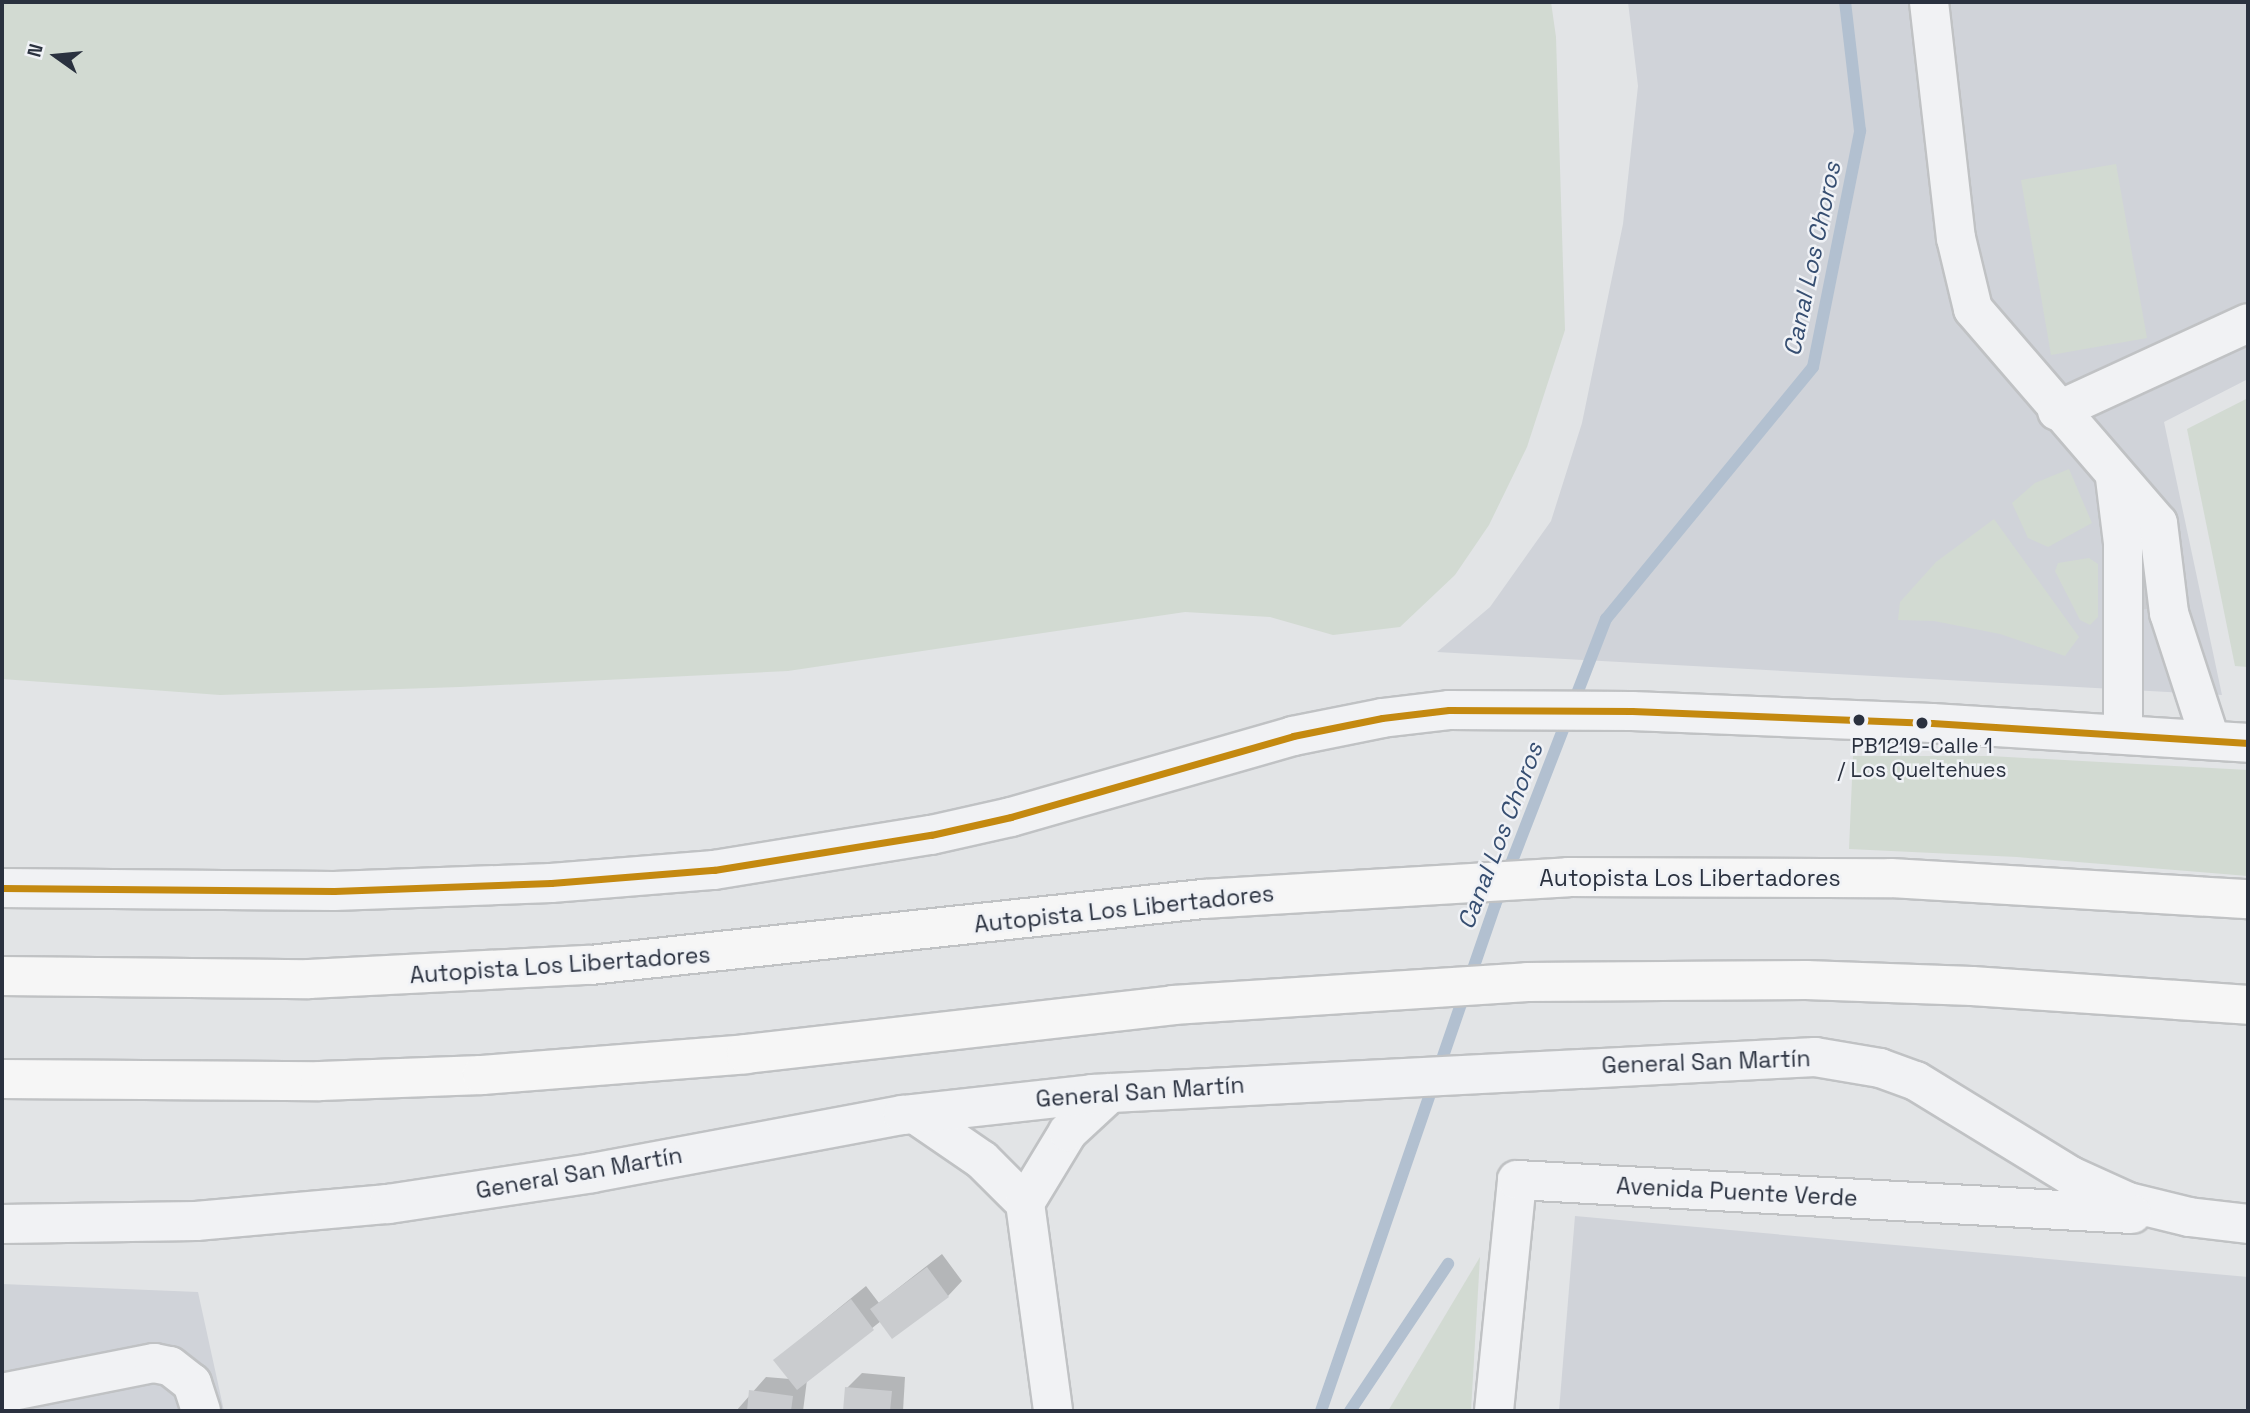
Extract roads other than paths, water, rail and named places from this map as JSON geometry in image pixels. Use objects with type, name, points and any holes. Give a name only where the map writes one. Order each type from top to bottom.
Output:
[{"type":"highway","name":"Autopista Los Libertadores","points":[[2,976],[309,979],[590,965],[1178,902],[1568,877],[1891,878],[2248,900]]},
{"type":"highway","points":[[2,1079],[320,1081],[644,1064],[1173,1005],[1397,987],[1527,982],[1902,984],[2248,1005]]},
{"type":"street","points":[[1929,2],[1956,239],[1973,309],[2057,411],[2158,523],[2169,613],[2210,739]]},
{"type":"street","points":[[2057,411],[2248,323]]},
{"type":"street","points":[[2115,478],[2123,543],[2123,732]]},
{"type":"street","points":[[2,888],[334,891],[551,883],[727,868],[862,849],[998,820],[1350,723],[1485,709],[1632,711],[2123,732],[2248,743]]},
{"type":"street","name":"General San Martín","points":[[2,1224],[196,1221],[388,1204],[592,1173],[915,1114],[1110,1093],[1489,1071],[1783,1058],[1848,1061],[1916,1081],[2099,1191],[2189,1217],[2248,1224]]},
{"type":"street","points":[[1025,1203],[1068,1132],[1110,1093]]},
{"type":"street","points":[[915,1114],[982,1160],[1025,1203],[1053,1411]]},
{"type":"street","name":"Avenida Puente Verde","points":[[1494,1411],[1517,1180],[2189,1217]]},
{"type":"street","points":[[2,1393],[154,1363],[170,1366],[192,1383],[201,1411]]},
{"type":"waterway","name":"Canal Los Choros","points":[[1321,1411],[1495,905],[1606,619],[1813,367],[1860,131],[1845,2]]},
{"type":"waterway","points":[[1350,1411],[1448,1264]]},
{"type":"place","name":"PB1219-Calle 1 / Los Queltehues","points":[[1922,723]]}]
